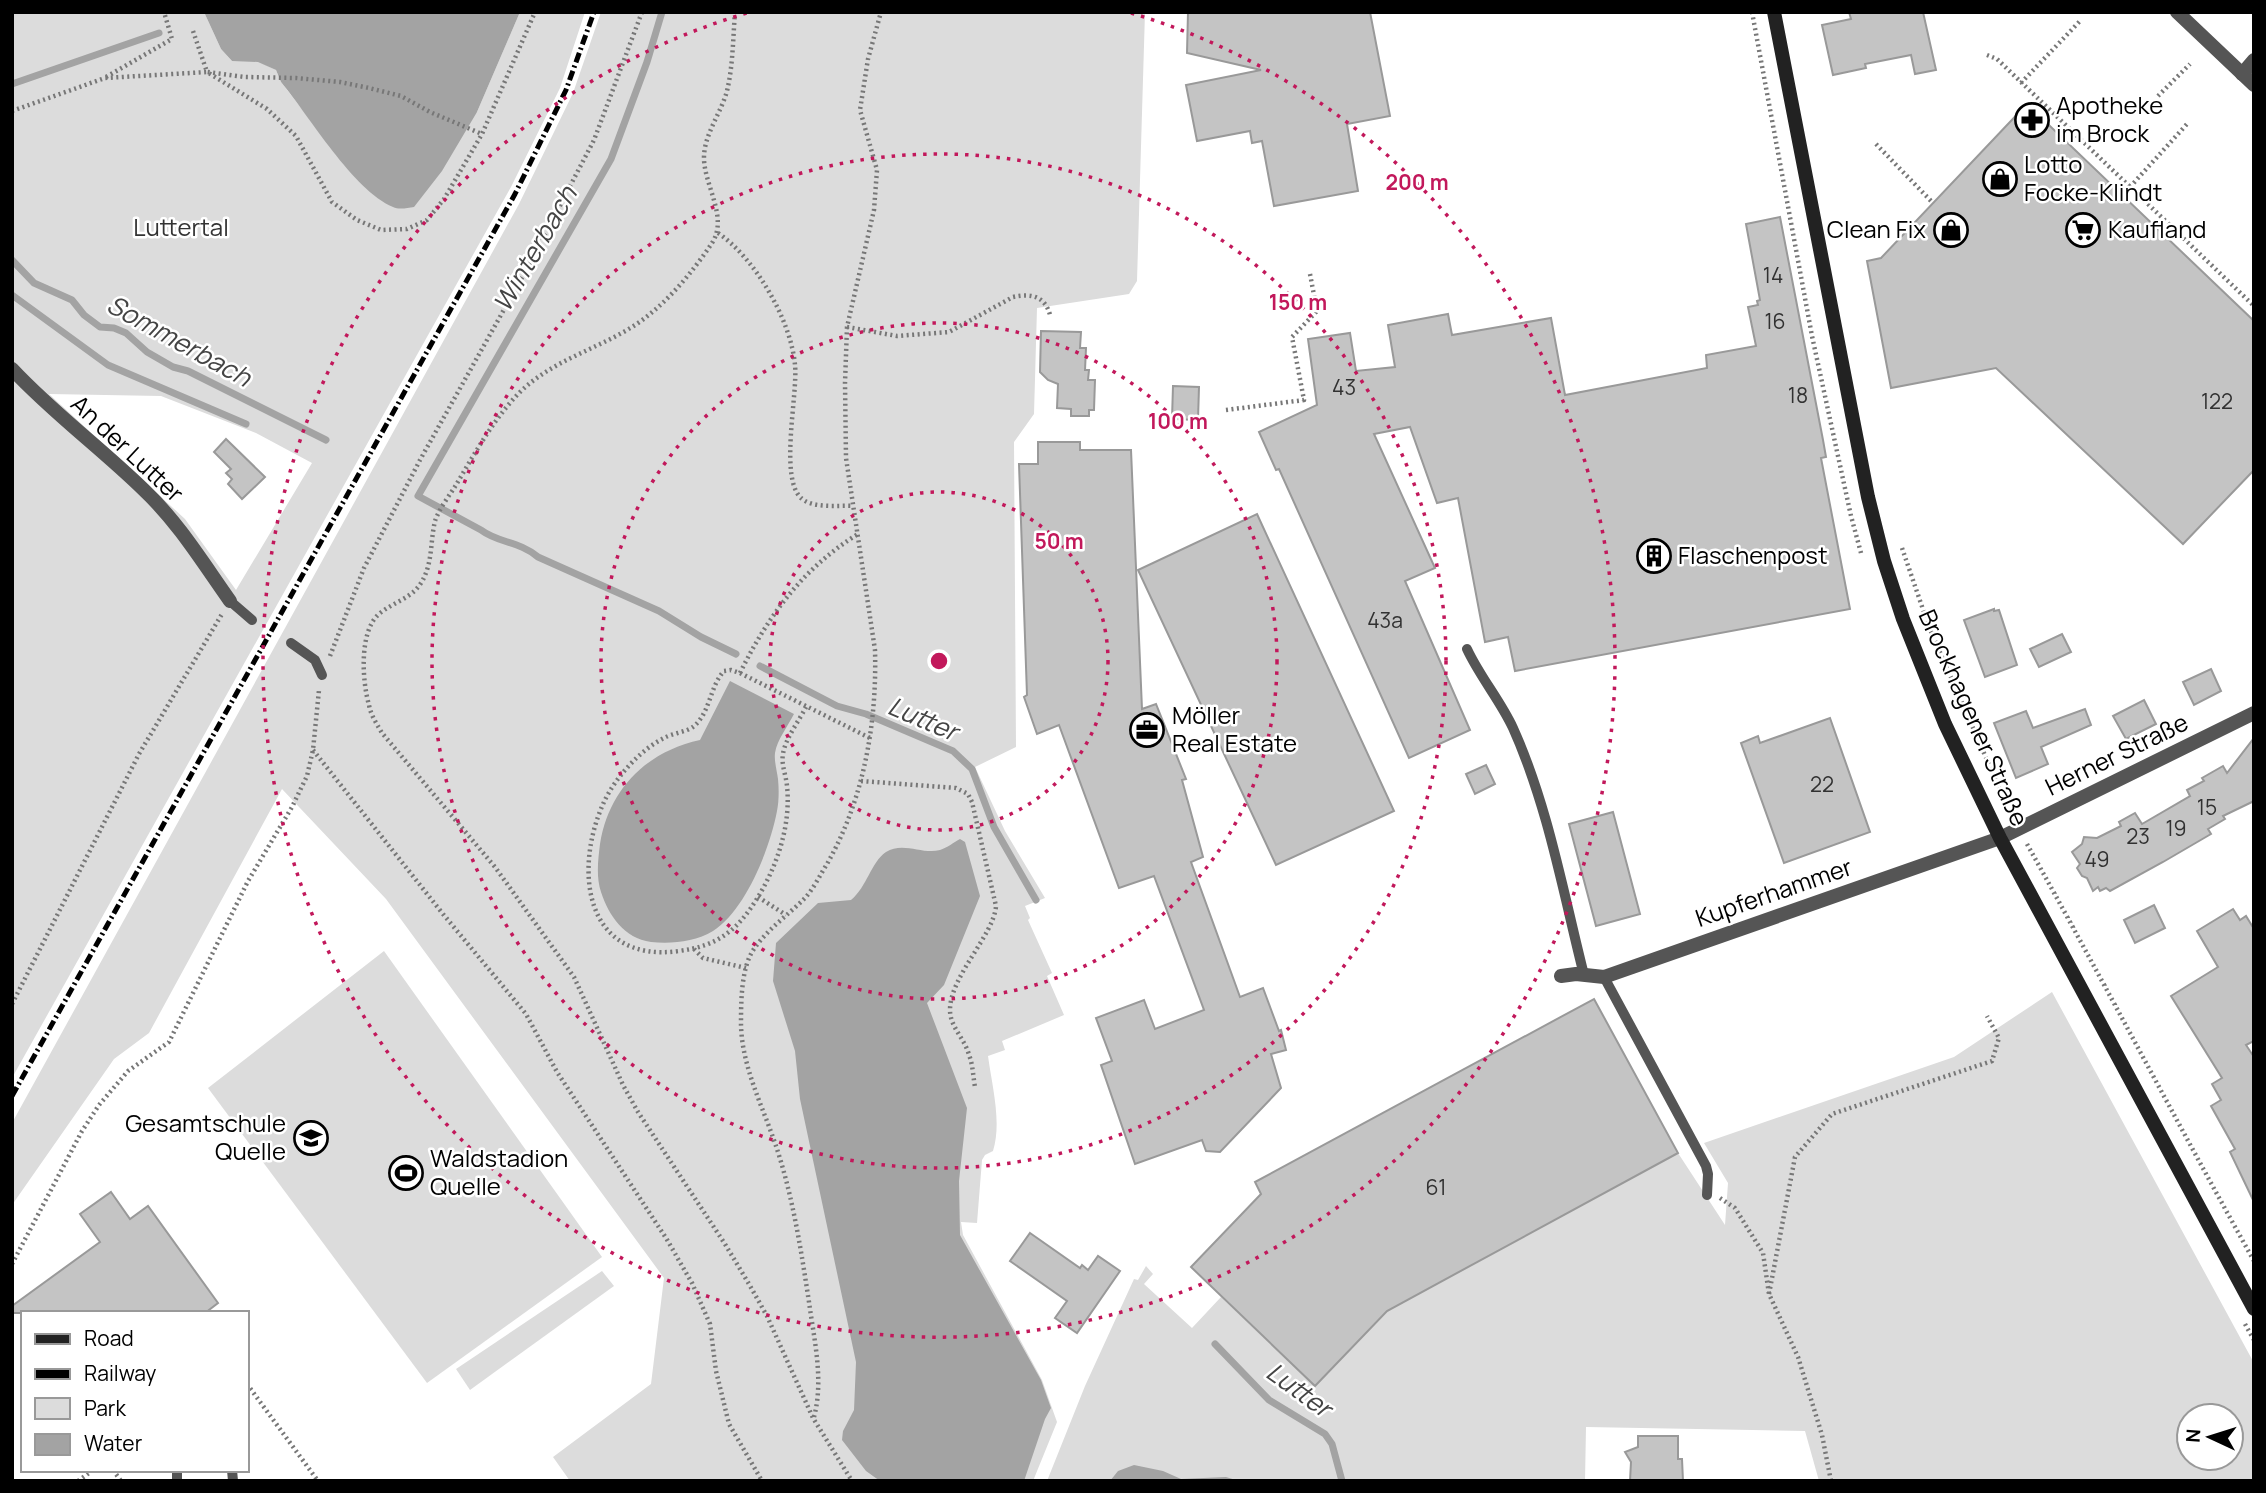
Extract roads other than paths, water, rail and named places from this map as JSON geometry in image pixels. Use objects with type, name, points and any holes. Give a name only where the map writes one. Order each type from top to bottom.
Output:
[{"type":"main road","name":"Brockhagener Straße","points":[[1774,12],[1849,407],[1884,561],[1909,635],[1945,724],[2000,838],[2254,1309]]},
{"type":"street","points":[[2177,12],[2254,85]]},
{"type":"street","points":[[2242,74],[2254,60]]},
{"type":"street","name":"An der Lutter","points":[[12,369],[41,400],[145,491],[182,532],[230,601]]},
{"type":"street","name":"Herner Straße","points":[[2000,838],[2254,713]]},
{"type":"street","name":"Kupferhammer","points":[[1562,976],[1604,977],[2000,838]]},
{"type":"lane","points":[[230,601],[251,620]]},
{"type":"lane","points":[[291,643],[305,651],[321,670]]},
{"type":"lane","points":[[1467,649],[1476,668],[1503,708],[1534,782],[1584,975]]},
{"type":"lane","points":[[1604,977],[1706,1166],[1707,1195]]},
{"type":"water","points":[[204,12],[520,12],[477,112],[442,171],[414,207],[400,209],[378,198],[348,169],[281,82],[276,70],[258,62],[232,61],[221,49]]},
{"type":"water","points":[[730,681],[794,714],[775,753],[778,799],[769,842],[746,894],[736,909],[713,931],[699,938],[675,942],[641,940],[625,931],[613,917],[601,892],[598,862],[605,824],[621,790],[633,776],[663,754],[700,740]]},
{"type":"water","points":[[960,839],[965,842],[980,896],[944,985],[927,1003],[967,1108],[959,1181],[960,1235],[1041,1380],[1051,1408],[1024,1481],[880,1481],[866,1471],[842,1440],[843,1431],[854,1410],[856,1362],[800,1099],[795,1051],[773,981],[776,943],[818,903],[851,900],[876,862],[886,852],[899,848],[940,850]]},
{"type":"water","points":[[1134,1465],[1163,1471],[1181,1479],[1226,1477],[1239,1481],[1110,1481],[1118,1471]]},
{"type":"waterway","name":"Winterbach","points":[[662,12],[647,62],[611,159],[418,496],[494,537],[659,611],[701,637],[736,654]]},
{"type":"waterway","name":"Sommerbach","points":[[12,84],[159,33]]},
{"type":"waterway","name":"Sommerbach","points":[[12,260],[34,283],[72,300],[84,315],[100,327],[114,328],[126,333],[147,352],[173,367],[188,371],[326,440]]},
{"type":"waterway","name":"Lutter","points":[[12,295],[108,365],[246,424]]},
{"type":"waterway","name":"Lutter","points":[[760,666],[837,706],[866,714],[953,751],[972,769],[994,827],[1036,900]]},
{"type":"waterway","name":"Lutter","points":[[1215,1344],[1269,1400],[1325,1434],[1332,1444],[1342,1481]]},
{"type":"railway","points":[[12,1096],[515,194],[566,90],[594,12]]},
{"type":"place","name":"Apotheke im Brock","points":[[2032,120]]},
{"type":"place","name":"Lotto Focke-Klindt","points":[[2000,179]]},
{"type":"place","name":"Clean Fix","points":[[1951,230]]},
{"type":"place","name":"Kaufland","points":[[2083,230]]},
{"type":"place","name":"Flaschenpost","points":[[1654,556]]},
{"type":"place","name":"Möller Real Estate","points":[[1147,730]]},
{"type":"place","name":"Gesamtschule Quelle","points":[[311,1138]]},
{"type":"place","name":"Waldstadion Quelle","points":[[406,1173]]},
{"type":"park label","name":"Luttertal","points":[[181,228]]}]
